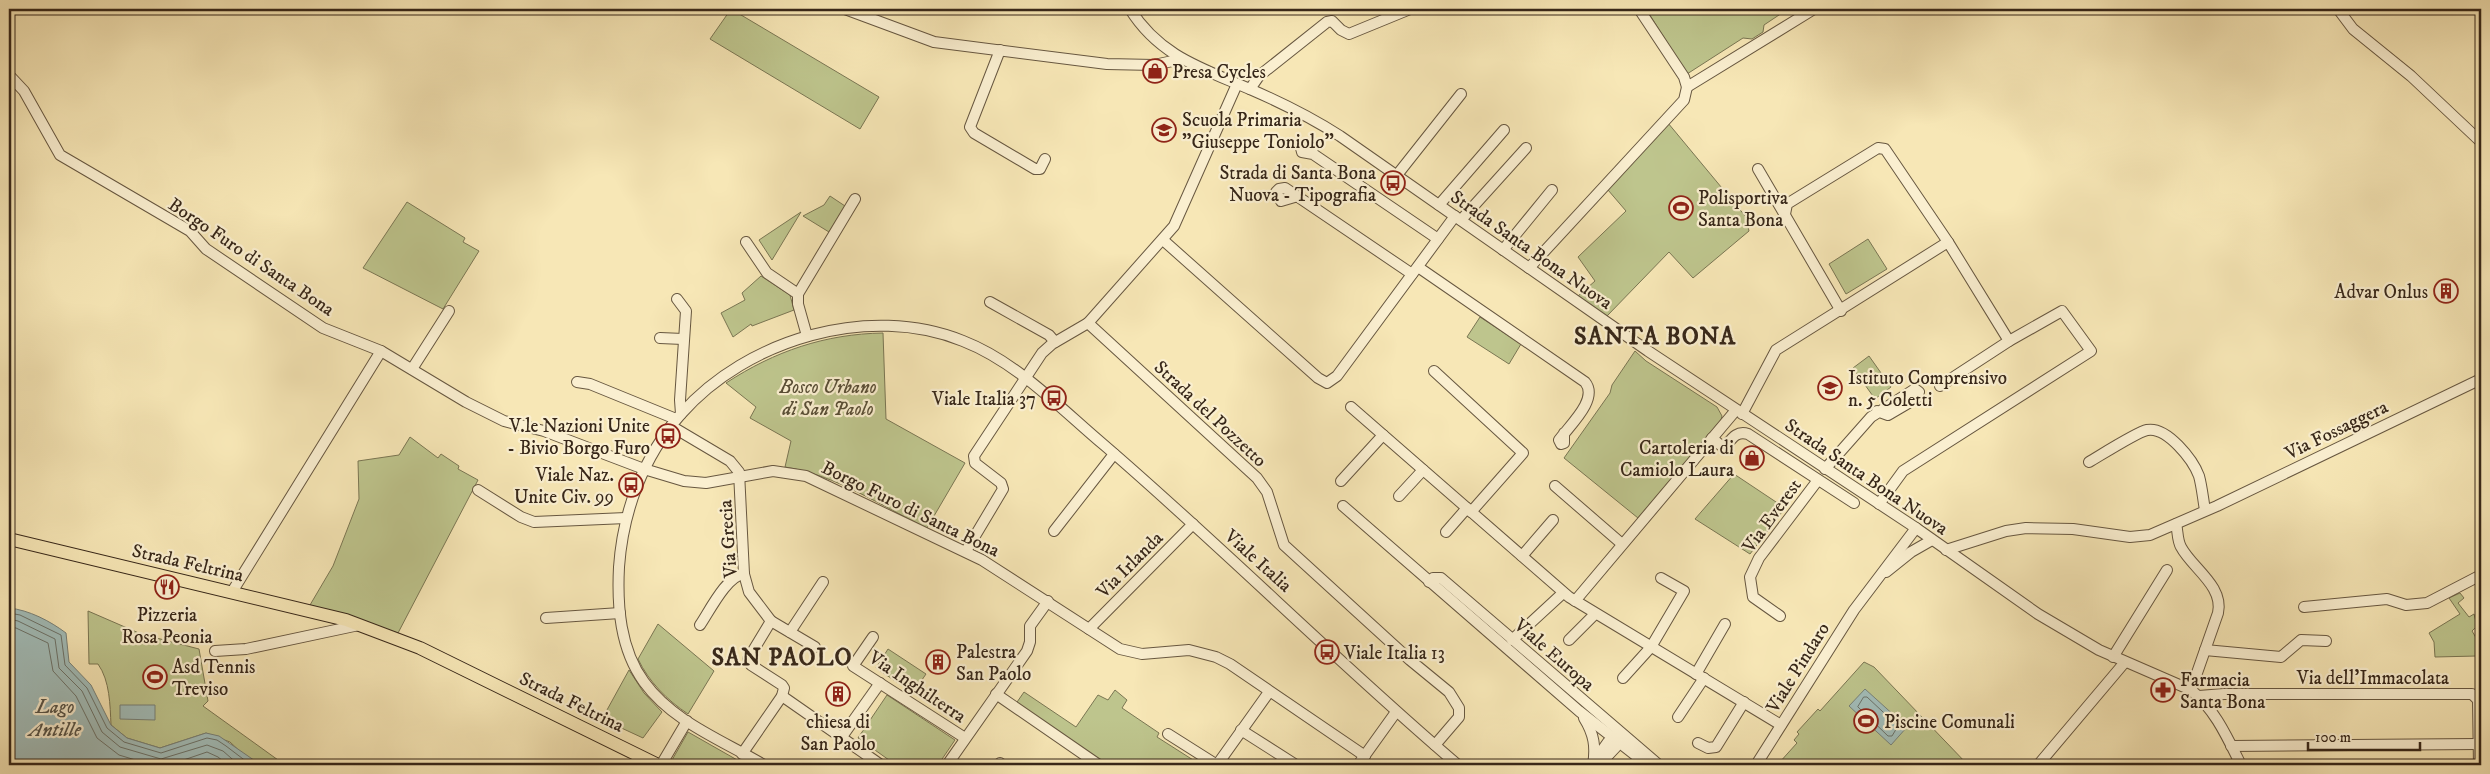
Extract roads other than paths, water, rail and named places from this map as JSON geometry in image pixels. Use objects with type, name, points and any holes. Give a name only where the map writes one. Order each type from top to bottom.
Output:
[{"type":"main road","name":"Strada Feltrina","points":[[9,539],[232,592],[359,625],[420,648],[660,765]]},
{"type":"street","points":[[845,9],[926,39],[1000,50],[1107,64],[1154,65],[1182,59]]},
{"type":"street","name":"Strada Santa Bona Nuova","points":[[1130,9],[1159,42],[1182,59],[1313,119],[1739,412],[1918,530],[2038,614],[2113,657],[2195,693]]},
{"type":"street","points":[[1250,89],[1258,76],[1326,22],[1332,21],[1341,30],[1349,34],[1410,9]]},
{"type":"street","points":[[1529,268],[1684,100],[1687,87],[1684,77],[1639,9]]},
{"type":"street","points":[[1687,87],[1814,9]]},
{"type":"street","points":[[2338,9],[2353,29],[2411,76],[2481,142]]},
{"type":"street","points":[[1000,50],[970,127],[974,133],[1035,169],[1040,169],[1045,159]]},
{"type":"street","name":"Borgo Furo di Santa Bona","points":[[9,75],[24,91],[60,155],[190,231],[206,249],[323,328],[381,351],[504,421],[544,431],[644,469],[695,483],[720,482],[773,471],[806,476],[966,551],[1048,601],[1120,649],[1136,654],[1182,649],[1216,657],[1365,756]]},
{"type":"street","points":[[966,551],[1003,489],[1003,484],[975,462],[974,458],[1042,354],[1055,342],[1088,323],[1163,240],[1182,211],[1237,84]]},
{"type":"street","points":[[1397,175],[1460,94]]},
{"type":"street","points":[[1439,205],[1504,130]]},
{"type":"street","points":[[1163,240],[1318,378],[1327,383],[1336,376],[1438,239],[1526,148]]},
{"type":"street","points":[[1785,214],[1787,204],[1878,148],[1886,149],[1948,242],[2009,341]]},
{"type":"street","points":[[1313,154],[1438,239]]},
{"type":"street","points":[[1758,169],[1841,310]]},
{"type":"street","points":[[1503,250],[1552,190]]},
{"type":"street","points":[[1298,196],[1585,382],[1590,388],[1590,393],[1584,407],[1564,433]]},
{"type":"street","points":[[807,336],[798,304],[798,294],[855,200]]},
{"type":"street","points":[[746,242],[767,273],[798,294]]},
{"type":"street","points":[[1574,601],[1712,438],[1739,412],[1776,350],[1948,242]]},
{"type":"street","points":[[676,419],[686,311],[677,299]]},
{"type":"street","points":[[990,302],[1049,334],[1055,342]]},
{"type":"street","points":[[412,370],[449,311]]},
{"type":"street","points":[[1879,504],[1902,471],[2091,351],[2062,311],[2009,341],[1940,386]]},
{"type":"street","name":"Strada del Pozzetto","points":[[1088,323],[1257,478],[1267,492],[1284,546],[1410,660],[1449,692],[1459,708],[1460,717],[1435,745]]},
{"type":"street","name":"Viale Italia","points":[[764,765],[687,721],[664,705],[638,673],[626,645],[620,613],[620,565],[626,518],[644,469],[676,419],[706,389],[736,368],[763,354],[807,336],[831,330],[872,326],[920,329],[973,345],[1025,378],[1193,524],[1396,712],[1458,765]]},
{"type":"street","points":[[660,338],[683,339]]},
{"type":"street","points":[[232,592],[381,351]]},
{"type":"street","points":[[1434,371],[1524,453],[1446,532]]},
{"type":"street","name":"Via Fossaggera","points":[[1946,550],[2016,529],[2073,529],[2137,538],[2158,533],[2481,379]]},
{"type":"street","points":[[577,382],[590,384],[676,419],[733,463],[738,468],[740,477]]},
{"type":"street","points":[[1351,407],[1563,593],[1781,725]]},
{"type":"street","points":[[1825,469],[1877,411]]},
{"type":"street","points":[[2090,462],[2147,430],[2159,432],[2177,444],[2195,467],[2201,485],[2205,510]]},
{"type":"street","name":"Via Everest","points":[[1712,438],[1724,448],[1739,433],[1748,434],[1854,503]]},
{"type":"street","points":[[1341,481],[1383,434]]},
{"type":"street","points":[[1054,530],[1114,454]]},
{"type":"street","points":[[1399,496],[1423,470]]},
{"type":"street","name":"Via Grecia","points":[[740,477],[744,574],[749,592],[771,621],[815,647]]},
{"type":"street","name":"Via Everest","points":[[1780,616],[1753,597],[1750,577],[1759,558],[1818,480]]},
{"type":"street","points":[[1555,486],[1622,544]]},
{"type":"street","points":[[478,490],[521,517],[534,522],[626,518]]},
{"type":"street","name":"Viale Europa","points":[[1343,506],[1579,711],[1659,765]]},
{"type":"street","points":[[1897,516],[1902,530],[1902,544]]},
{"type":"street","points":[[1522,556],[1553,520]]},
{"type":"street","name":"Via Irlanda","points":[[1089,629],[1193,524]]},
{"type":"street","points":[[2176,524],[2181,546],[2206,578],[2218,599],[2218,613],[2205,650],[2195,693],[2213,715],[2241,765]]},
{"type":"street","name":"Viale Pindaro","points":[[1756,765],[1869,588],[1902,544],[1918,530]]},
{"type":"street","name":"Viale Pindaro","points":[[1892,567],[1918,530]]},
{"type":"street","name":"Viale Pindaro","points":[[1869,588],[1892,567],[1932,540]]},
{"type":"street","points":[[2410,605],[2481,568]]},
{"type":"street","points":[[2113,657],[2167,570]]},
{"type":"street","points":[[700,625],[728,583],[736,576],[744,574]]},
{"type":"street","points":[[2304,607],[2386,599],[2410,605],[2427,603],[2481,575]]},
{"type":"street","name":"Viale Europa","points":[[1429,582],[1433,578],[1441,578],[1512,640],[1648,765]]},
{"type":"street","points":[[1623,678],[1651,647],[1684,591],[1661,578]]},
{"type":"street","points":[[790,632],[824,582]]},
{"type":"street","points":[[1512,640],[1563,593]]},
{"type":"street","name":"Via Inghilterra","points":[[947,765],[1027,651],[1030,642],[1030,626],[1048,601]]},
{"type":"street","points":[[546,618],[620,613]]},
{"type":"street","points":[[1569,640],[1595,614]]},
{"type":"street","points":[[742,754],[782,696],[784,688],[782,684],[751,665],[748,659],[771,621]]},
{"type":"street","points":[[1678,717],[1725,624]]},
{"type":"street","points":[[215,651],[246,649],[359,625]]},
{"type":"street","name":"Via Inghilterra","points":[[873,637],[853,666],[965,738]]},
{"type":"street","points":[[2205,650],[2281,657],[2301,640],[2326,641]]},
{"type":"street","points":[[2038,765],[2125,662]]},
{"type":"street","points":[[841,738],[880,684]]},
{"type":"street","points":[[1168,734],[1217,765],[1269,692]]},
{"type":"street","name":"Via dell'Immacolata","points":[[2195,693],[2472,694],[2478,700],[2479,765]]},
{"type":"street","points":[[996,694],[1099,765]]},
{"type":"street","points":[[782,696],[881,765]]},
{"type":"street","points":[[1698,743],[1708,748],[1716,747],[1744,702]]},
{"type":"street","points":[[1579,711],[1593,734],[1597,764]]},
{"type":"street","points":[[1358,765],[1396,712]]},
{"type":"street","points":[[660,765],[687,721]]},
{"type":"street","points":[[1241,730],[1296,765]]},
{"type":"street","points":[[1597,764],[1599,752],[1620,738]]},
{"type":"street","points":[[2231,746],[2478,744]]},
{"type":"street","points":[[1597,764],[1607,758],[1621,754],[1638,757]]},
{"type":"water","name":"Lago Antille","points":[[9,608],[39,617],[66,633],[69,662],[91,685],[111,725],[127,738],[160,748],[206,733],[219,736],[261,765],[9,765]]},
{"type":"water","points":[[1865,689],[1907,727],[1891,745],[1849,706]]},
{"type":"water","points":[[120,705],[155,705],[155,720],[120,719]]},
{"type":"place","name":"Presa Cycles","points":[[1155,71]]},
{"type":"place","name":"Scuola Primaria \"Giuseppe Toniolo\"","points":[[1164,130]]},
{"type":"place","name":"Strada di Santa Bona Nuova - Tipografia","points":[[1393,183]]},
{"type":"place","name":"Polisportiva Santa Bona","points":[[1681,208]]},
{"type":"place","name":"Advar Onlus","points":[[2446,291]]},
{"type":"place","name":"Istituto Comprensivo n. 5 Coletti","points":[[1830,388]]},
{"type":"place","name":"Viale Italia 37","points":[[1054,398]]},
{"type":"place","name":"V.le Nazioni Unite - Bivio Borgo Furo","points":[[668,436]]},
{"type":"place","name":"Cartoleria di Camiolo Laura","points":[[1752,458]]},
{"type":"place","name":"Viale Naz. Unite Civ. 99","points":[[631,485]]},
{"type":"place","name":"Pizzeria Rosa Peonia","points":[[167,587]]},
{"type":"place","name":"Viale Italia 13","points":[[1327,652]]},
{"type":"place","name":"Palestra San Paolo","points":[[938,662]]},
{"type":"place","name":"Asd Tennis Treviso","points":[[155,677]]},
{"type":"place","name":"Farmacia Santa Bona","points":[[2163,690]]},
{"type":"place","name":"chiesa di San Paolo","points":[[838,694]]},
{"type":"place","name":"Piscine Comunali","points":[[1866,721]]},
{"type":"district","name":"SANTA BONA","points":[[1655,336]]},
{"type":"district","name":"SAN PAOLO","points":[[782,657]]},
{"type":"park label","name":"Bosco Urbano di San Paolo","points":[[828,397]]}]
